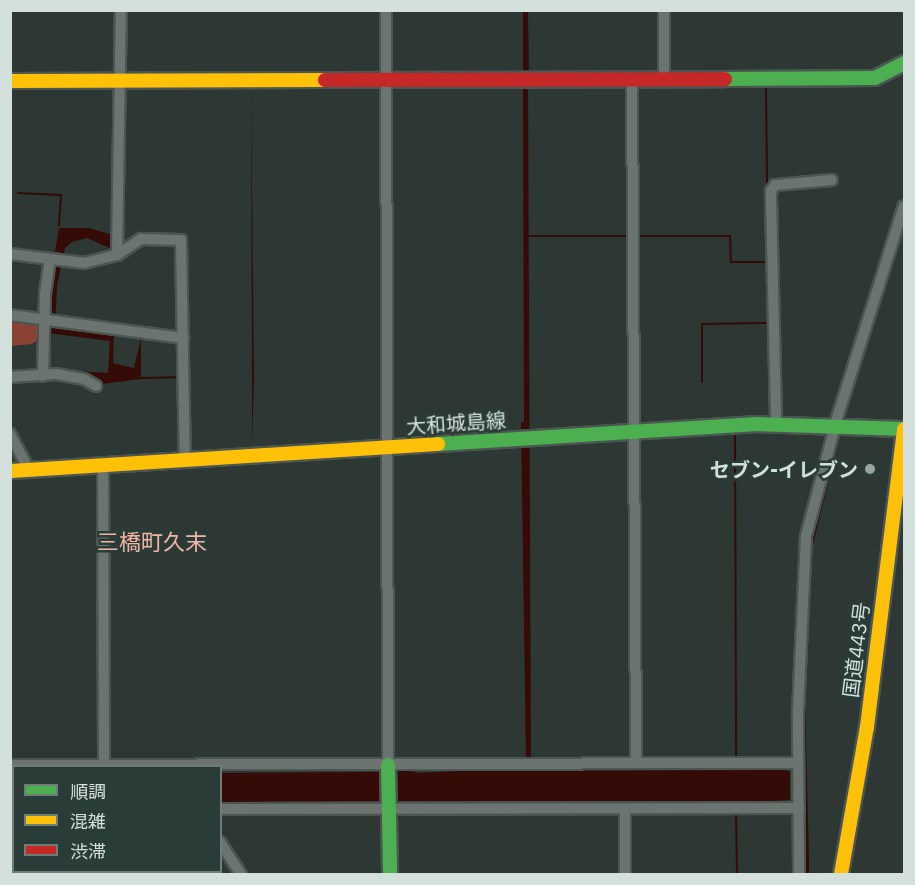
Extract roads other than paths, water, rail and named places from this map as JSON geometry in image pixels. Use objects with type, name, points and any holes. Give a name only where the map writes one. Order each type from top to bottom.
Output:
[{"type":"main road","points":[[10,81],[875,78],[904,63]]},
{"type":"main road","name":"大和城島線","points":[[10,471],[634,430],[835,424],[904,429]]},
{"type":"main road","name":"国道443号","points":[[841,874],[867,727],[904,429]]},
{"type":"main road","points":[[388,770],[390,874]]},
{"type":"street","points":[[117,255],[121,81],[120,10]]},
{"type":"street","points":[[386,10],[388,770]]},
{"type":"street","points":[[664,10],[664,80]]},
{"type":"street","points":[[632,80],[636,763]]},
{"type":"street","points":[[776,418],[771,191],[775,185],[832,180]]},
{"type":"street","points":[[800,874],[798,763],[801,574],[806,536],[835,424],[904,206]]},
{"type":"street","points":[[10,254],[84,263],[117,255],[141,239],[181,240],[185,460]]},
{"type":"street","points":[[42,376],[44,320],[50,259]]},
{"type":"street","points":[[10,315],[183,338]]},
{"type":"street","points":[[10,377],[42,376],[84,379],[96,386]]},
{"type":"street","points":[[10,434],[28,470]]},
{"type":"street","points":[[103,465],[104,765]]},
{"type":"street","points":[[222,766],[388,770],[636,763],[798,763]]},
{"type":"street","points":[[222,809],[389,803],[625,809],[799,808]]},
{"type":"street","points":[[625,809],[625,874]]},
{"type":"street","points":[[222,845],[241,874]]},
{"type":"waterway","points":[[766,86],[767,185]]},
{"type":"waterway","points":[[18,193],[61,195],[59,225]]},
{"type":"waterway","points":[[528,236],[630,236]]},
{"type":"waterway","points":[[638,236],[730,236],[731,262],[767,262],[767,258]]},
{"type":"waterway","points":[[702,382],[702,324],[767,323]]},
{"type":"waterway","points":[[141,378],[180,377]]},
{"type":"waterway","points":[[735,435],[736,759]]},
{"type":"waterway","points":[[736,811],[737,874]]},
{"type":"place","name":"セブン-イレブン","points":[[870,469]]},
{"type":"district","name":"三橋町久末","points":[[152,542]]}]
